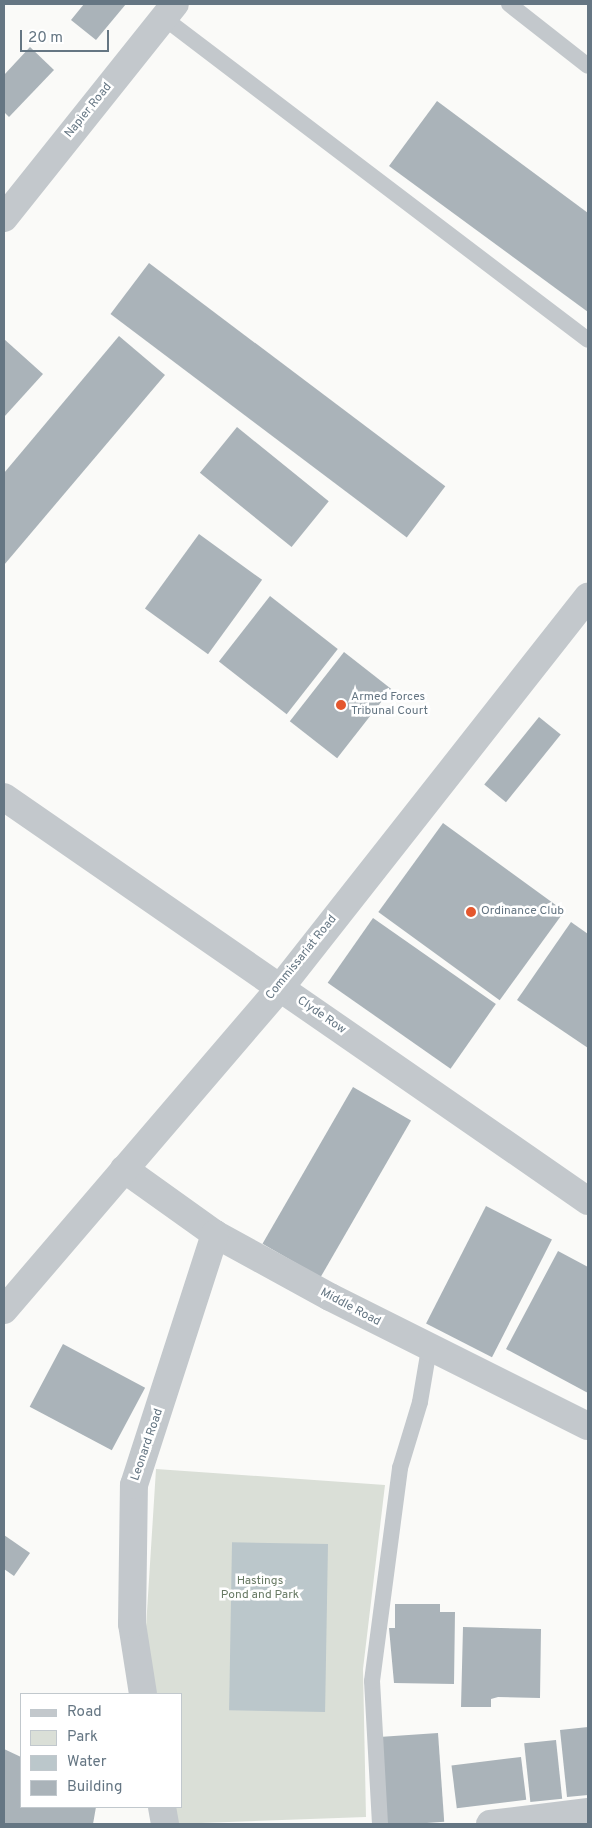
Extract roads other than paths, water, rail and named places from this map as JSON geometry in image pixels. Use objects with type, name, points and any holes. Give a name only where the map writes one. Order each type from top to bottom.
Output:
[{"type":"street","name":"Napier Road","points":[[4,218],[169,11]]},
{"type":"street","name":"Commissariat Road","points":[[4,1310],[280,988],[588,597]]},
{"type":"street","name":"Clyde Row","points":[[4,797],[588,1201]]},
{"type":"street","name":"Middle Road","points":[[124,1170],[215,1234],[428,1349],[588,1426]]},
{"type":"street","name":"Leonard Road","points":[[143,1693],[132,1624],[134,1485],[215,1234]]},
{"type":"street","points":[[162,1808],[165,1824]]},
{"type":"street","points":[[490,1824],[588,1812]]},
{"type":"lane","points":[[509,4],[588,66]]},
{"type":"lane","points":[[169,11],[588,340]]},
{"type":"lane","points":[[380,1824],[372,1681],[400,1468],[420,1402],[428,1349]]},
{"type":"water","points":[[232,1542],[328,1544],[325,1712],[229,1710]]},
{"type":"place","name":"Armed Forces Tribunal Court","points":[[341,705]]},
{"type":"place","name":"Ordinance Club","points":[[471,912]]},
{"type":"park label","name":"Hastings Pond and Park","points":[[260,1589]]}]
